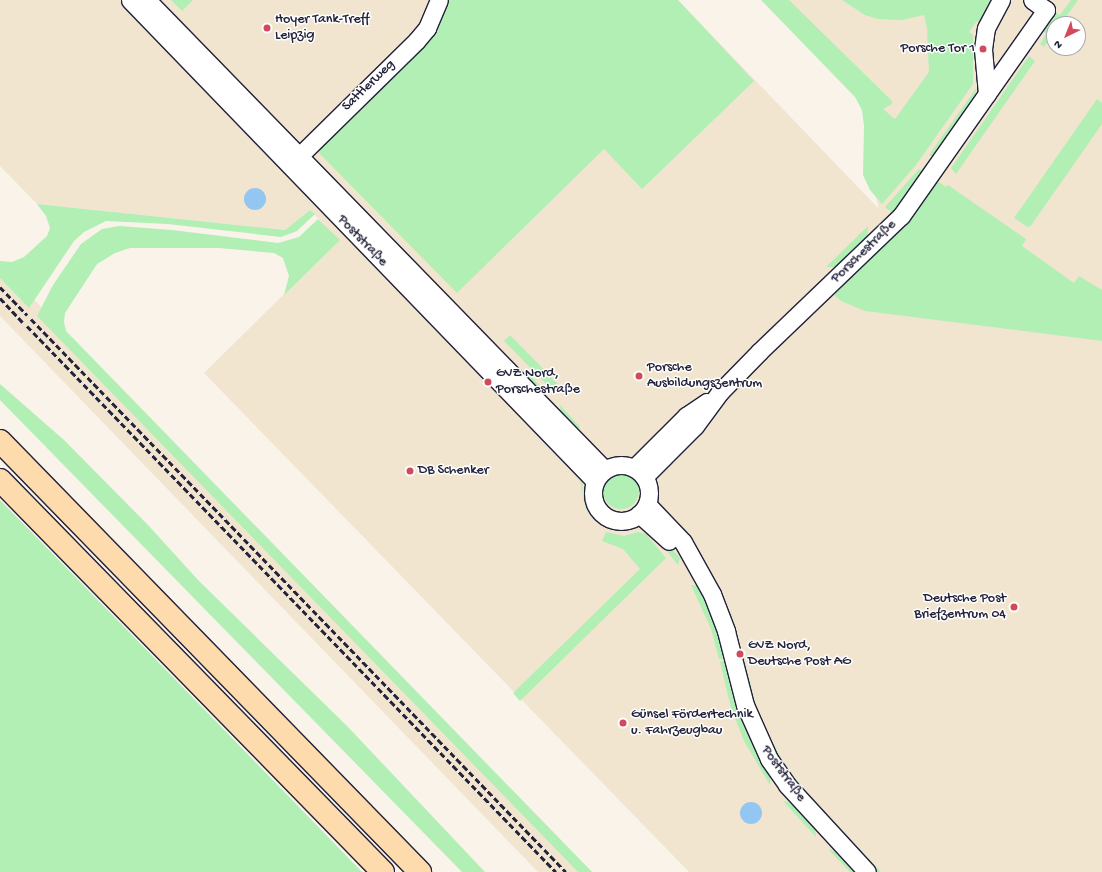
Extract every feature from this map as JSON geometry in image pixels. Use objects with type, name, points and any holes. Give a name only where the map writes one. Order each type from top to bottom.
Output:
[{"type":"highway","points":[[0,441],[420,872]]},
{"type":"highway","points":[[0,480],[383,872]]},
{"type":"street","name":"Poststraße","points":[[130,0],[294,161],[600,475]]},
{"type":"street","name":"Poststraße","points":[[147,0],[294,161]]},
{"type":"street","name":"Sattlerweg","points":[[294,161],[417,40],[427,28],[439,0]]},
{"type":"street","points":[[988,94],[983,49],[986,28],[1001,0]]},
{"type":"street","name":"Porschestraße","points":[[639,472],[686,416],[720,392],[901,216],[1046,10],[1032,0]]},
{"type":"street","points":[[619,464],[639,472],[648,486],[643,509],[620,521],[602,514],[594,502],[592,488],[600,475],[619,464]]},
{"type":"street","name":"Poststraße","points":[[643,509],[697,568],[723,620],[745,705],[761,745],[787,785],[867,872]]},
{"type":"shaded area","points":[[0,0],[678,0],[879,209],[869,169],[892,130],[765,0],[1102,0],[1102,872],[689,872],[204,373],[339,240],[310,210],[285,230],[37,204],[0,166]]},
{"type":"shaded area","points":[[0,264],[144,415],[592,872],[538,872],[0,316]]},
{"type":"green space","points":[[171,0],[193,0],[182,11]]},
{"type":"green space","points":[[446,0],[678,0],[754,81],[642,189],[604,149],[457,293],[319,153],[324,140]]},
{"type":"green space","points":[[761,0],[789,0],[892,101],[892,104],[883,109],[895,119],[929,72],[927,28],[924,15],[902,20],[878,19],[865,15],[842,0],[994,0],[981,24],[977,21],[969,32],[973,35],[973,84],[916,165],[882,204],[870,190],[863,175],[864,126],[862,110],[855,97]]},
{"type":"green space","points":[[1071,0],[1078,0],[1067,16],[1050,16],[1054,11],[1060,15]]},
{"type":"green space","points":[[1046,22],[1046,34],[1041,29]]},
{"type":"green space","points":[[1046,34],[1046,44],[1044,47],[1040,44]]},
{"type":"green space","points":[[1029,56],[1035,61],[956,174],[951,168]]},
{"type":"green space","points":[[977,87],[972,104],[934,158],[929,155]]},
{"type":"green space","points":[[1097,99],[1102,103],[1102,124],[1030,227],[1026,226],[1014,218]]},
{"type":"green space","points":[[919,169],[924,172],[895,213],[890,211],[885,207]]},
{"type":"green space","points":[[937,181],[946,187],[948,185],[1026,239],[1022,246],[1074,283],[1079,276],[1102,290],[1102,341],[865,311],[841,301],[835,296],[836,288]]},
{"type":"green space","points":[[37,204],[285,230],[310,210],[315,214],[297,231],[281,237],[168,224],[106,221],[84,232],[74,241],[29,308],[0,278],[0,261],[12,262],[24,257],[47,236],[50,228],[46,216]]},
{"type":"green space","points":[[318,219],[340,240],[284,295],[289,276],[283,258],[274,253],[219,248],[130,248],[115,253],[97,264],[65,313],[64,322],[66,331],[592,872],[578,872],[37,316],[53,285],[81,244],[102,229],[119,226],[172,230],[278,243],[299,237]]},
{"type":"green space","points":[[868,226],[867,241],[840,267],[826,267]]},
{"type":"green space","points":[[510,335],[558,384],[552,390],[504,341]]},
{"type":"green space","points":[[527,372],[543,389],[535,388],[524,375]]},
{"type":"green space","points":[[0,384],[64,440],[148,525],[199,581],[348,727],[485,872],[462,872],[0,400]]},
{"type":"green space","points":[[560,405],[580,427],[574,433],[561,420]]},
{"type":"green space","points":[[561,455],[581,476],[584,497],[594,518],[613,528],[639,526],[643,528],[612,529],[593,519],[585,507],[580,479],[559,457]]},
{"type":"green space","points":[[621,473],[634,478],[639,491],[634,504],[621,509],[608,504],[603,491],[608,478]]},
{"type":"green space","points":[[0,500],[129,632],[362,872],[0,872]]},
{"type":"green space","points":[[606,532],[624,536],[638,532],[646,534],[666,558],[520,701],[513,693],[640,569],[623,549],[602,541]]},
{"type":"green space","points":[[685,534],[711,572],[733,618],[727,616]]},
{"type":"green space","points":[[670,547],[680,558],[678,565],[666,550]]},
{"type":"green space","points":[[691,585],[699,586],[707,600],[727,658],[719,659],[711,629]]},
{"type":"green space","points":[[743,655],[758,713],[783,762],[801,786],[881,872],[876,872],[813,805],[780,764],[755,714],[739,656]]},
{"type":"green space","points":[[727,660],[771,773],[770,785],[744,741],[731,708],[720,662]]},
{"type":"green space","points":[[783,801],[794,804],[815,828],[816,837]]},
{"type":"green space","points":[[828,849],[841,854],[859,872],[850,872]]},
{"type":"water","points":[[255,188],[263,191],[266,199],[263,207],[255,210],[247,207],[244,199],[247,191]]},
{"type":"water","points":[[751,802],[759,805],[762,813],[759,821],[751,824],[743,821],[740,813],[743,805]]},
{"type":"railway","points":[[0,287],[27,315]]},
{"type":"railway","points":[[0,298],[22,322]]},
{"type":"railway","points":[[31,319],[566,872]]},
{"type":"railway","points":[[27,326],[556,872]]},
{"type":"place","name":"Hoyer Tank-Treff Leipzig","points":[[267,28]]},
{"type":"place","name":"Porsche Tor 1","points":[[983,49]]},
{"type":"place","name":"Porsche Ausbildungszentrum","points":[[639,376]]},
{"type":"place","name":"GVZ Nord, Porschestraße","points":[[488,382]]},
{"type":"place","name":"DB Schenker","points":[[410,471]]},
{"type":"place","name":"Deutsche Post Briefzentrum 04","points":[[1014,607]]},
{"type":"place","name":"GVZ Nord, Deutsche Post AG","points":[[740,654]]},
{"type":"place","name":"Günsel Fördertechnik u. Fahrzeugbau","points":[[623,723]]}]
